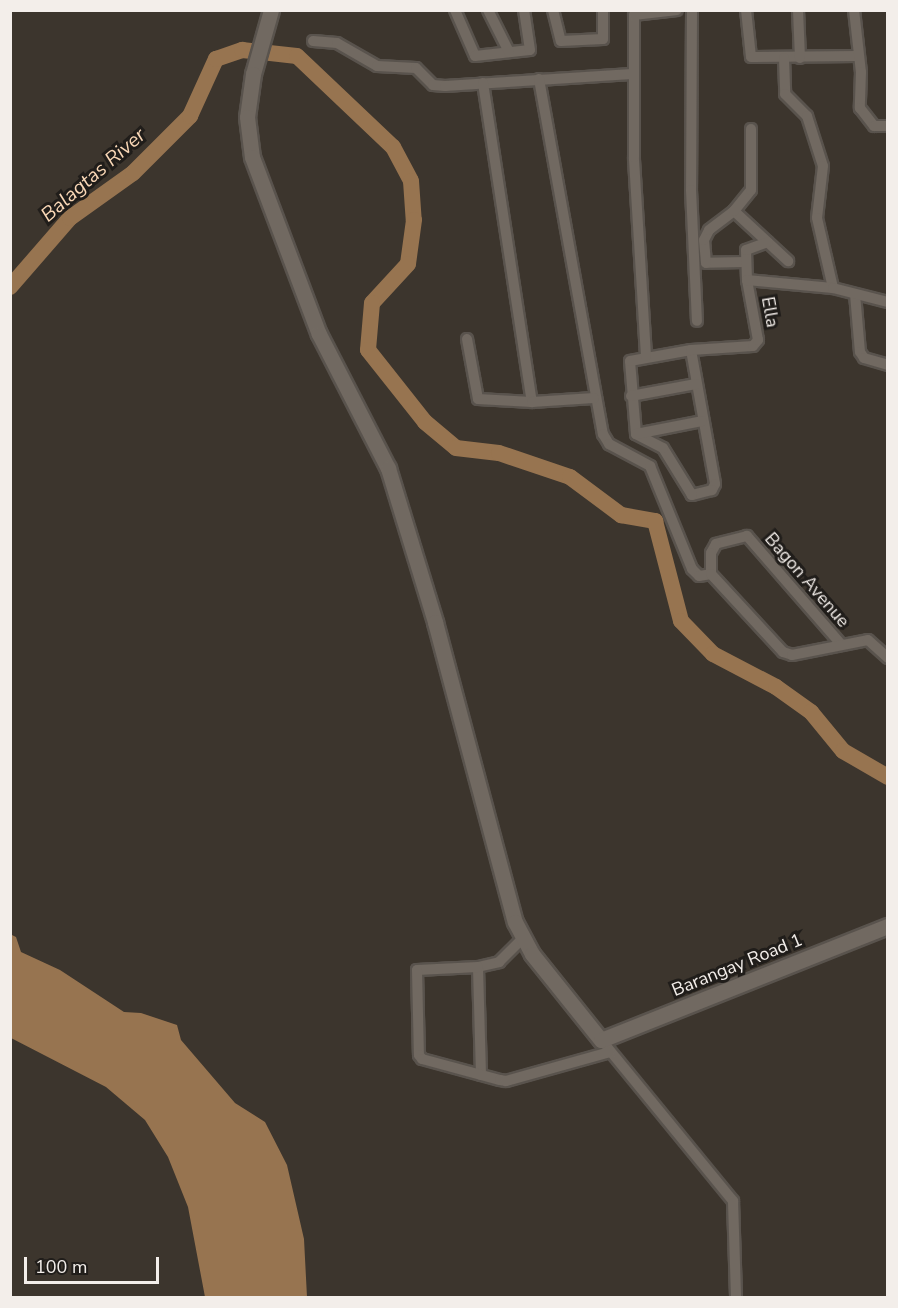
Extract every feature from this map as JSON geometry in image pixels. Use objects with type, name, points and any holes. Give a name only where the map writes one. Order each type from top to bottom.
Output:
[{"type":"street","points":[[271,10],[260,42],[247,117],[252,158],[319,334],[388,468],[441,644],[522,939],[687,1149],[730,1196],[734,1207],[736,1298]]},
{"type":"street","points":[[455,10],[475,56],[530,50],[524,10]]},
{"type":"street","points":[[488,10],[509,52]]},
{"type":"street","points":[[553,10],[561,41],[603,39],[603,10]]},
{"type":"street","points":[[646,356],[632,74],[634,15],[677,10]]},
{"type":"street","points":[[692,10],[691,190],[697,321]]},
{"type":"street","points":[[746,10],[751,57],[857,56]]},
{"type":"street","points":[[798,10],[800,58]]},
{"type":"street","points":[[855,10],[860,108],[874,126],[888,126]]},
{"type":"street","points":[[313,41],[337,43],[377,66],[416,68],[433,85],[632,74]]},
{"type":"street","points":[[784,58],[784,93],[807,116],[823,166],[817,218],[833,288]]},
{"type":"street","points":[[539,79],[594,398],[609,444],[650,466],[695,573],[711,574],[754,624],[788,655],[840,643],[868,640],[888,658]]},
{"type":"street","points":[[483,83],[532,402]]},
{"type":"street","points":[[745,262],[708,264],[705,260],[705,234],[734,211],[751,190],[751,129]]},
{"type":"street","points":[[734,211],[788,261]]},
{"type":"street","points":[[747,280],[746,250],[768,242]]},
{"type":"street","name":"Ella","points":[[631,396],[630,361],[646,356],[756,343],[747,280],[833,288],[888,302]]},
{"type":"street","points":[[855,294],[860,352],[864,358],[888,364]]},
{"type":"street","points":[[467,339],[478,399],[532,402],[594,398]]},
{"type":"street","points":[[636,434],[663,448],[689,492],[695,495],[712,490],[715,484],[691,350]]},
{"type":"street","points":[[636,434],[631,396],[696,384]]},
{"type":"street","points":[[636,434],[702,421]]},
{"type":"street","name":"Bagon Avenue","points":[[711,574],[711,553],[716,543],[747,536],[840,643]]},
{"type":"street","name":"Barangay Road 1","points":[[606,1046],[888,926]]},
{"type":"street","points":[[522,939],[500,962],[478,968],[419,969],[416,974],[420,1058],[481,1075],[511,1080],[606,1046]]},
{"type":"street","points":[[478,968],[481,1075]]},
{"type":"shaded area","points":[[10,934],[16,937],[21,952],[60,970],[124,1012],[141,1013],[177,1025],[181,1040],[235,1103],[265,1122],[287,1165],[304,1239],[307,1297],[205,1297],[188,1207],[168,1157],[145,1120],[106,1087],[11,1038]]},
{"type":"waterway","name":"Balagtas River","points":[[10,287],[70,218],[133,173],[190,116],[216,59],[242,50],[297,56],[393,147],[411,181],[414,220],[408,264],[372,303],[368,350],[425,422],[456,448],[499,453],[570,477],[621,515],[655,521],[681,621],[713,654],[776,687],[811,712],[843,751],[888,777]]}]
